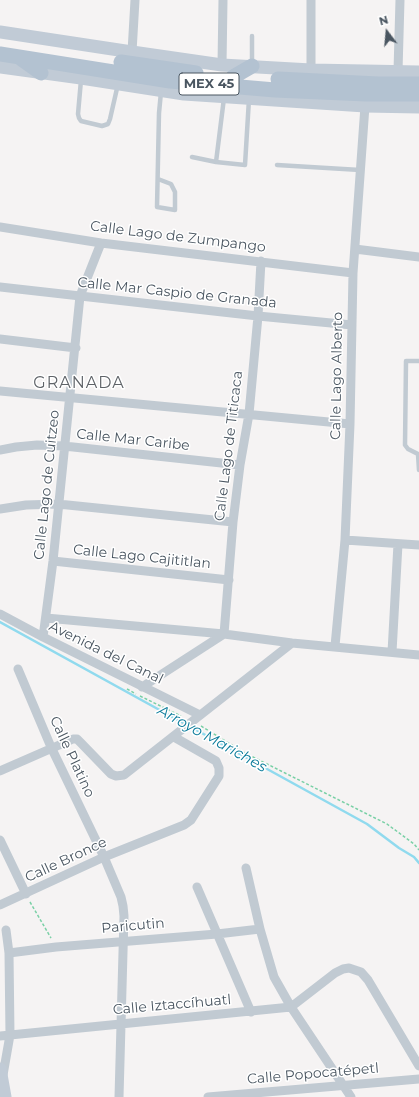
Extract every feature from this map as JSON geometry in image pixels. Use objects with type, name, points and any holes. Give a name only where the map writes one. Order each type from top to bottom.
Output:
[{"type":"main road","name":"MEX 45","points":[[0,44],[233,78],[378,84],[419,84]]},
{"type":"main road","name":"MEX 45","points":[[0,54],[252,93],[419,94]]},
{"type":"main road","points":[[16,56],[41,73]]},
{"type":"main road","points":[[233,78],[252,66]]},
{"type":"main road","points":[[227,96],[252,93]]},
{"type":"street","points":[[132,52],[135,0]]},
{"type":"street","points":[[222,65],[223,0]]},
{"type":"street","points":[[311,0],[311,70]]},
{"type":"street","points":[[398,71],[400,0]]},
{"type":"street","points":[[0,32],[222,65],[311,70],[419,72]]},
{"type":"street","points":[[0,67],[184,94],[227,96]]},
{"type":"street","points":[[252,93],[365,106],[419,107]]},
{"type":"street","name":"Calle Lago Alberto","points":[[335,646],[345,540],[350,424],[353,273],[365,106]]},
{"type":"street","name":"Calle Lago de Zumpango","points":[[0,227],[101,242],[353,273]]},
{"type":"street","name":"Calle Lago de Cuitzeo","points":[[43,637],[53,561],[64,446],[76,348],[80,296],[101,242]]},
{"type":"street","points":[[355,249],[419,258]]},
{"type":"street","name":"Calle Lago de Titicaca","points":[[224,634],[233,522],[240,465],[249,414],[258,316],[261,261]]},
{"type":"street","name":"Calle Mar Caspio de Granada","points":[[0,287],[352,325]]},
{"type":"street","points":[[0,339],[76,348]]},
{"type":"street","points":[[0,391],[350,424]]},
{"type":"street","name":"Calle Mar Caribe","points":[[0,450],[37,445],[64,446],[240,465]]},
{"type":"street","points":[[0,509],[26,505],[58,504],[233,522]]},
{"type":"street","points":[[345,540],[419,546]]},
{"type":"street","points":[[392,652],[398,544]]},
{"type":"street","name":"Calle Lago Cajititlan","points":[[53,561],[229,580]]},
{"type":"street","name":"Avenida del Canal","points":[[0,614],[142,687],[195,720]]},
{"type":"street","points":[[46,618],[224,634],[292,643],[419,655]]},
{"type":"street","points":[[142,687],[224,634]]},
{"type":"street","points":[[0,770],[69,739],[77,739],[111,774],[120,776],[128,772],[174,737],[292,643]]},
{"type":"street","name":"Calle Platino","points":[[18,669],[51,747],[104,857],[123,906],[119,1097]]},
{"type":"street","name":"Calle Bronce","points":[[0,905],[104,857],[184,825],[191,820],[219,776],[216,760],[174,737]]},
{"type":"street","points":[[0,840],[26,894]]},
{"type":"street","points":[[246,868],[260,929],[274,977],[291,1007],[351,1097]]},
{"type":"street","points":[[198,887],[251,1012]]},
{"type":"street","name":"Paricutin","points":[[9,953],[56,947],[217,934],[260,929]]},
{"type":"street","points":[[5,1097],[1,1074],[10,1035],[9,953],[6,930]]},
{"type":"street","name":"Calle Iztaccíhuatl","points":[[0,1036],[291,1007],[336,973],[343,969],[349,968],[361,972],[373,989],[419,1066]]},
{"type":"street","name":"Calle Popocatépetl","points":[[208,1097],[419,1079]]},
{"type":"lane","points":[[252,36],[252,66]]},
{"type":"lane","points":[[81,78],[79,118],[81,121],[102,126],[108,124],[110,119],[118,84]]},
{"type":"lane","points":[[158,179],[172,184],[175,192],[175,210],[157,207],[161,90]]},
{"type":"lane","points":[[192,157],[216,162],[245,165],[252,93]]},
{"type":"lane","points":[[216,162],[227,96]]},
{"type":"lane","points":[[277,165],[360,170]]},
{"type":"lane","points":[[419,361],[406,361],[405,445],[408,449],[418,454],[419,470]]},
{"type":"path","points":[[124,688],[177,714],[195,720],[243,752],[387,824],[414,844],[419,850]]},
{"type":"path","points":[[26,894],[56,947]]},
{"type":"waterway","name":"Arroyo Mariches","points":[[0,622],[185,724]]},
{"type":"waterway","name":"Arroyo Mariches","points":[[189,726],[367,824],[399,848],[414,857],[419,863]]},
{"type":"district","name":"GRANADA","points":[[79,383]]}]
